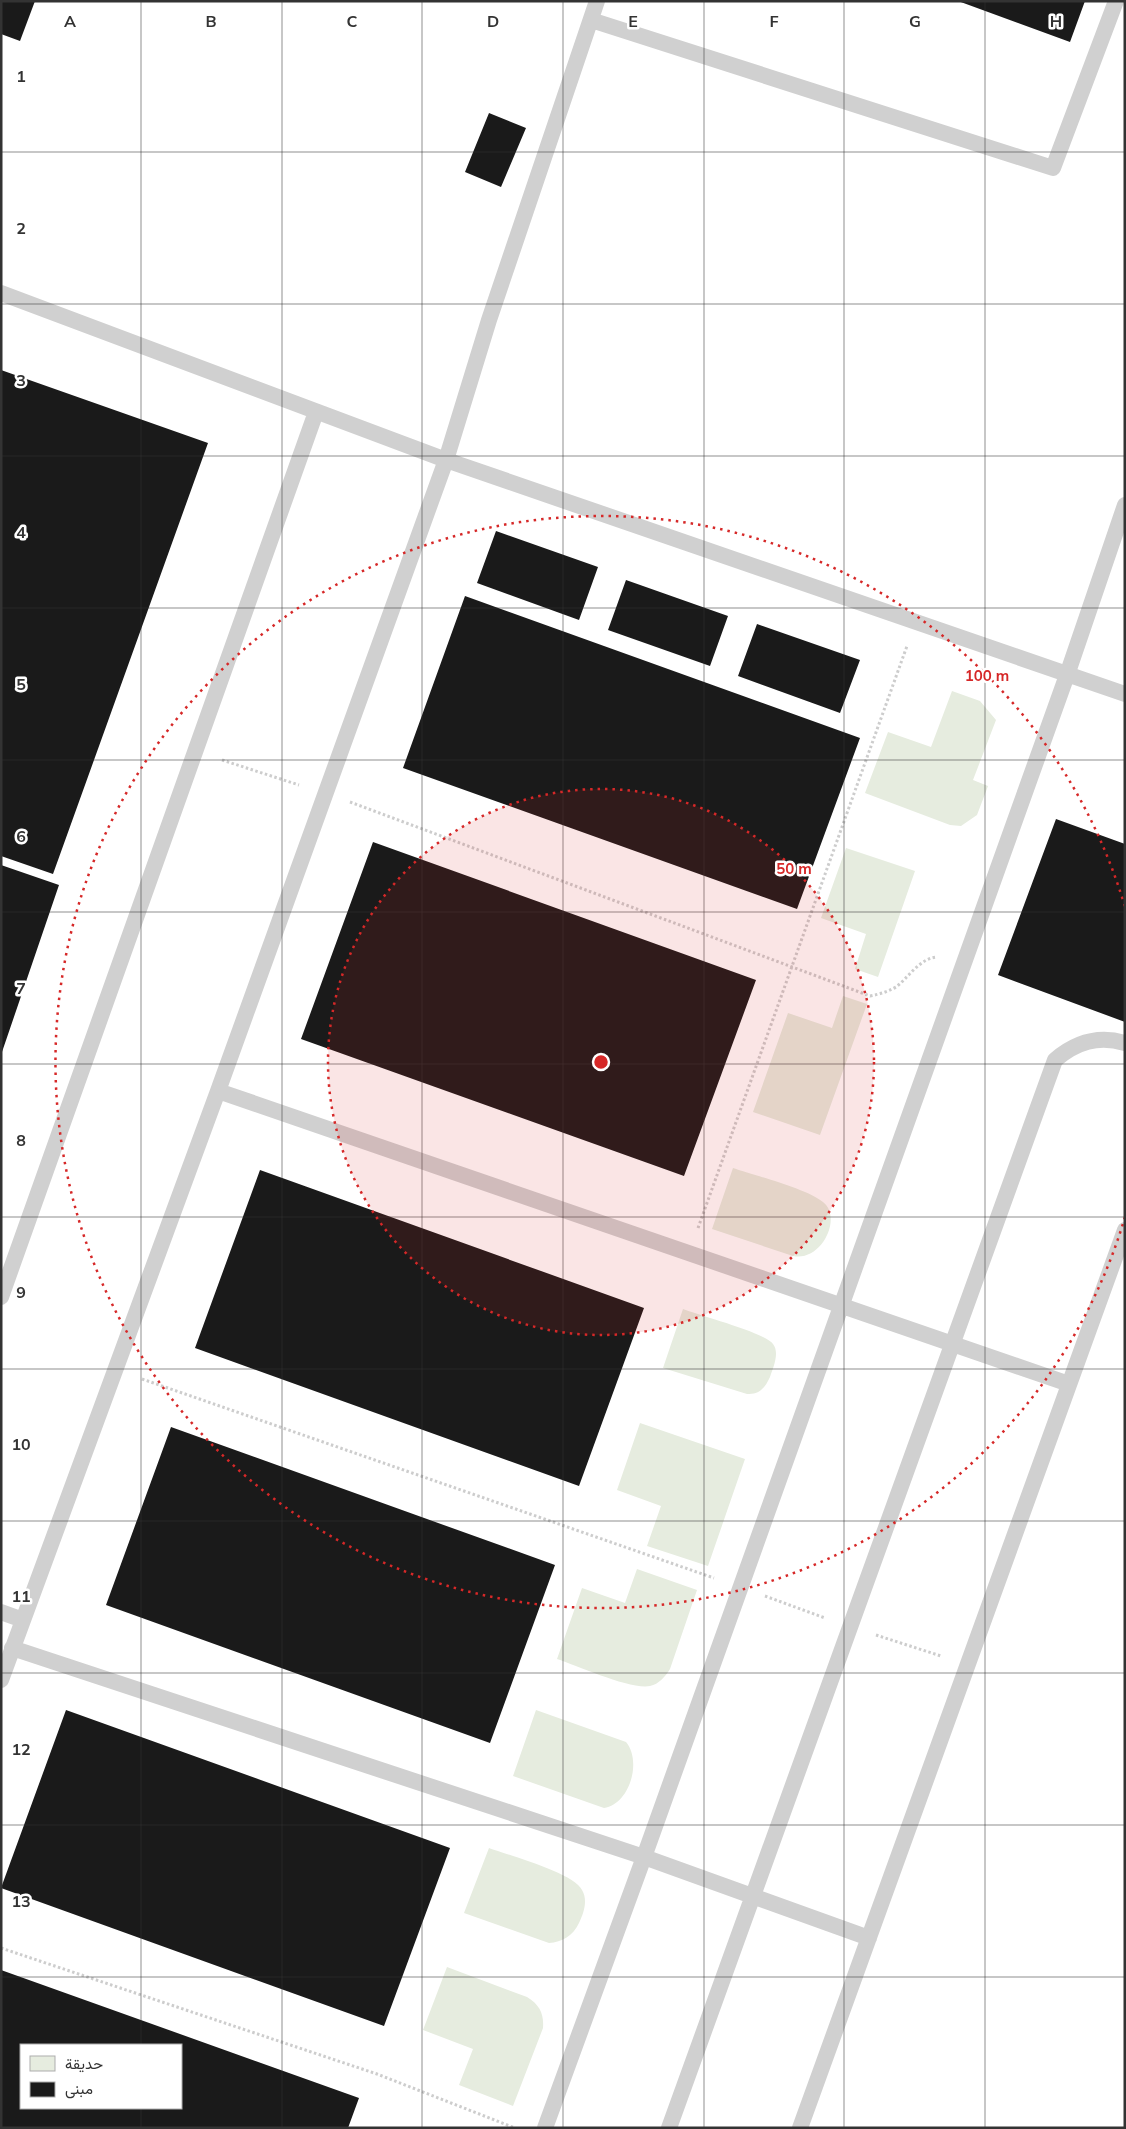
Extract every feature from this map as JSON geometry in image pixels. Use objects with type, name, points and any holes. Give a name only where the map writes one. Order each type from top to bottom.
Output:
[{"type":"lane","points":[[3,1672],[218,1091],[446,460],[489,320],[597,1]]},
{"type":"lane","points":[[591,20],[1052,168],[1116,1]]},
{"type":"lane","points":[[1,293],[446,460],[1125,694]]},
{"type":"lane","points":[[1,1297],[316,412]]},
{"type":"lane","points":[[544,2128],[644,1857],[1067,675],[1125,505]]},
{"type":"lane","points":[[669,2128],[1055,1060],[1066,1050],[1080,1043],[1095,1039],[1110,1039],[1125,1043]]},
{"type":"lane","points":[[218,1091],[1069,1384]]},
{"type":"lane","points":[[800,2128],[1125,1230]]},
{"type":"lane","points":[[1,1612],[23,1620]]},
{"type":"lane","points":[[12,1648],[644,1857],[869,1938]]},
{"type":"path","points":[[689,1252],[915,623]]},
{"type":"path","points":[[195,751],[326,793],[870,996],[884,993],[897,986],[921,964],[933,957],[964,962]]},
{"type":"path","points":[[115,1370],[850,1627],[968,1664]]},
{"type":"path","points":[[1,1948],[377,2074],[515,2128]]},
{"type":"green space","points":[[952,691],[980,701],[996,720],[973,780],[988,786],[977,815],[961,826],[950,825],[865,793],[888,732],[931,747]]},
{"type":"green space","points":[[846,848],[915,871],[878,977],[855,969],[866,934],[821,918]]},
{"type":"green space","points":[[843,996],[867,1004],[820,1135],[753,1112],[788,1013],[832,1028]]},
{"type":"green space","points":[[733,1168],[793,1187],[823,1202],[829,1209],[831,1218],[830,1228],[820,1246],[803,1256],[793,1256],[712,1229]]},
{"type":"green space","points":[[683,1309],[758,1335],[773,1344],[776,1352],[775,1360],[770,1377],[764,1387],[758,1392],[747,1394],[663,1368]]},
{"type":"green space","points":[[640,1423],[745,1459],[708,1566],[647,1546],[661,1506],[617,1490]]},
{"type":"green space","points":[[637,1569],[697,1590],[670,1669],[664,1677],[656,1684],[641,1686],[604,1677],[557,1659],[582,1588],[625,1603]]},
{"type":"green space","points":[[536,1710],[626,1742],[631,1750],[633,1770],[631,1781],[621,1799],[613,1805],[604,1808],[513,1776]]},
{"type":"green space","points":[[489,1848],[554,1871],[576,1884],[582,1890],[585,1898],[585,1906],[577,1928],[563,1940],[549,1943],[464,1913]]},
{"type":"green space","points":[[447,1967],[527,1997],[540,2010],[543,2018],[543,2028],[513,2106],[459,2085],[473,2049],[423,2030]]},
{"type":"building","points":[[1,1],[35,1],[20,41],[1,34]]},
{"type":"building","points":[[958,1],[1085,1],[1070,42]]},
{"type":"building","points":[[489,113],[526,128],[501,187],[465,172]]},
{"type":"building","points":[[1,370],[208,443],[53,874],[1,856]]},
{"type":"building","points":[[496,531],[598,567],[579,620],[477,583]]},
{"type":"building","points":[[626,580],[728,616],[710,666],[608,630]]},
{"type":"building","points":[[465,596],[860,738],[797,909],[403,768]]},
{"type":"building","points":[[757,624],[860,660],[840,713],[738,676]]},
{"type":"building","points":[[1056,819],[1125,844],[1125,1022],[998,975]]},
{"type":"building","points":[[373,842],[756,980],[684,1176],[301,1039]]},
{"type":"building","points":[[1,865],[59,885],[2,1052],[1,1052]]},
{"type":"building","points":[[260,1170],[644,1308],[579,1486],[195,1348]]},
{"type":"building","points":[[171,1427],[555,1565],[490,1743],[106,1605]]},
{"type":"building","points":[[66,1710],[450,1848],[384,2026],[1,1888]]},
{"type":"building","points":[[1,1970],[359,2098],[348,2128],[1,2128]]}]
